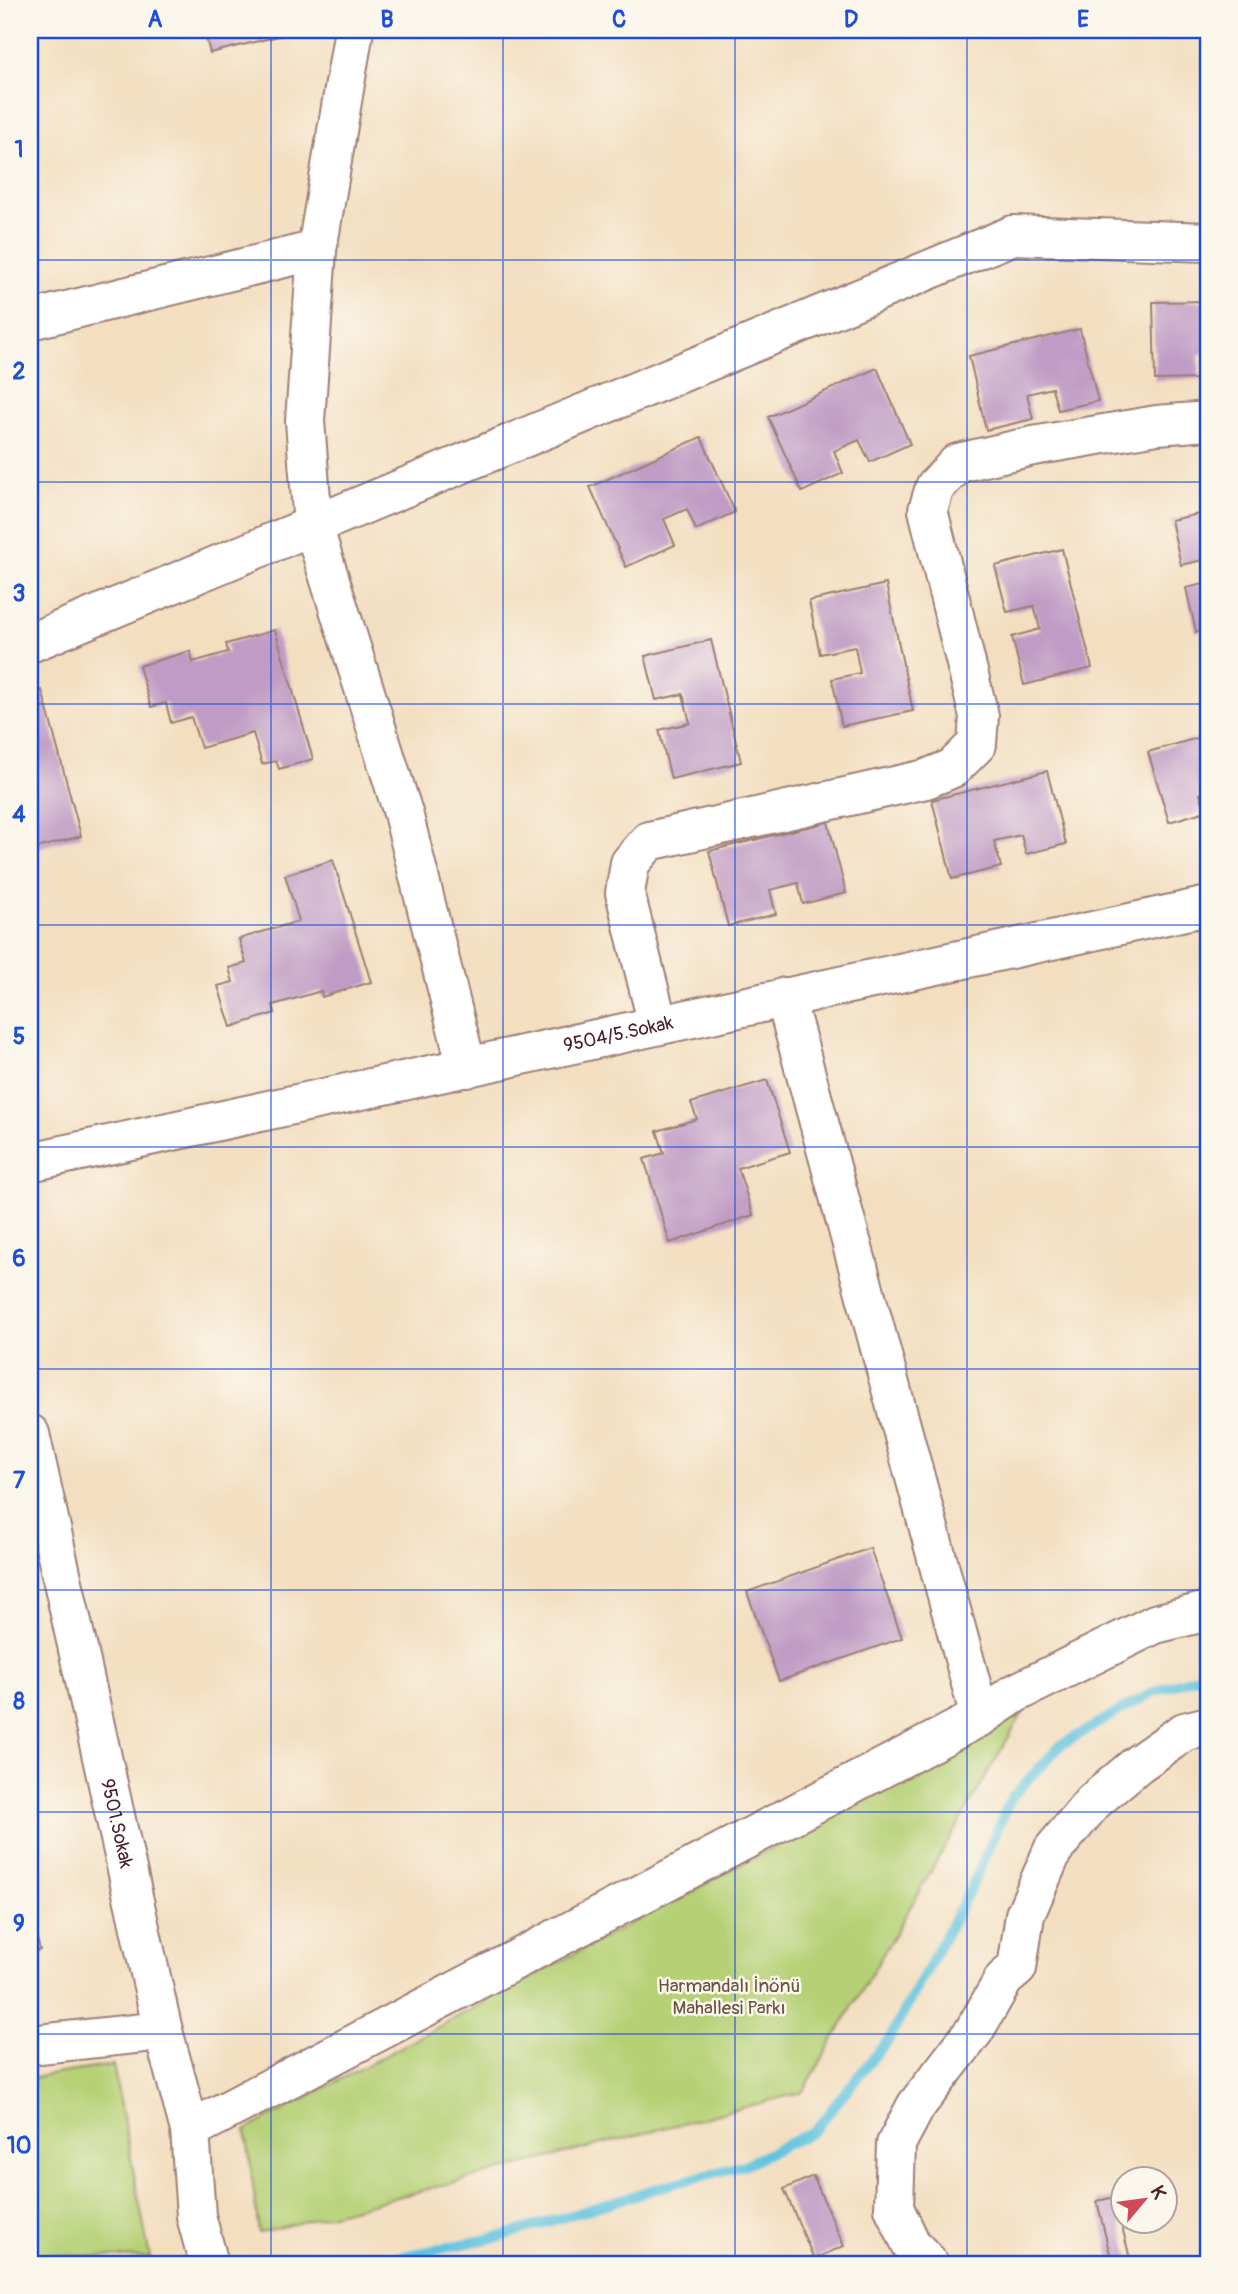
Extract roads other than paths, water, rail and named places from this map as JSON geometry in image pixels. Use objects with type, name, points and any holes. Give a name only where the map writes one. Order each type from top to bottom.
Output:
[{"type":"street","points":[[354,30],[317,250],[305,421],[313,526],[403,813],[467,1068]]},
{"type":"street","points":[[30,643],[1013,235],[1208,242]]},
{"type":"street","points":[[30,320],[317,250]]},
{"type":"street","points":[[658,1025],[625,893],[630,863],[649,841],[926,779],[953,768],[976,744],[979,716],[928,510],[934,486],[958,463],[1033,446],[1143,428],[1208,421]]},
{"type":"street","name":"9504/5.Sokak","points":[[30,1162],[1208,906]]},
{"type":"street","points":[[785,997],[980,1717]]},
{"type":"street","name":"9501.Sokak","points":[[30,1434],[163,2031],[190,2130],[196,2216],[209,2264]]},
{"type":"street","points":[[190,2130],[980,1717],[1014,1695],[1155,1624],[1208,1611]]},
{"type":"street","points":[[929,2264],[911,2244],[894,2208],[896,2144],[916,2106],[974,2031],[1004,1979],[1017,1968],[1025,1915],[1053,1850],[1093,1802],[1138,1764],[1184,1732],[1208,1726]]},
{"type":"street","points":[[30,2045],[163,2031]]},
{"type":"waterway","points":[[326,2264],[394,2258],[503,2236],[661,2187],[744,2165],[814,2131],[891,2036],[972,1886],[1011,1798],[1061,1745],[1151,1693],[1208,1673]]},
{"type":"park label","name":"Harmandalı İnönü Mahallesi Parkı","points":[[729,1997]]}]
